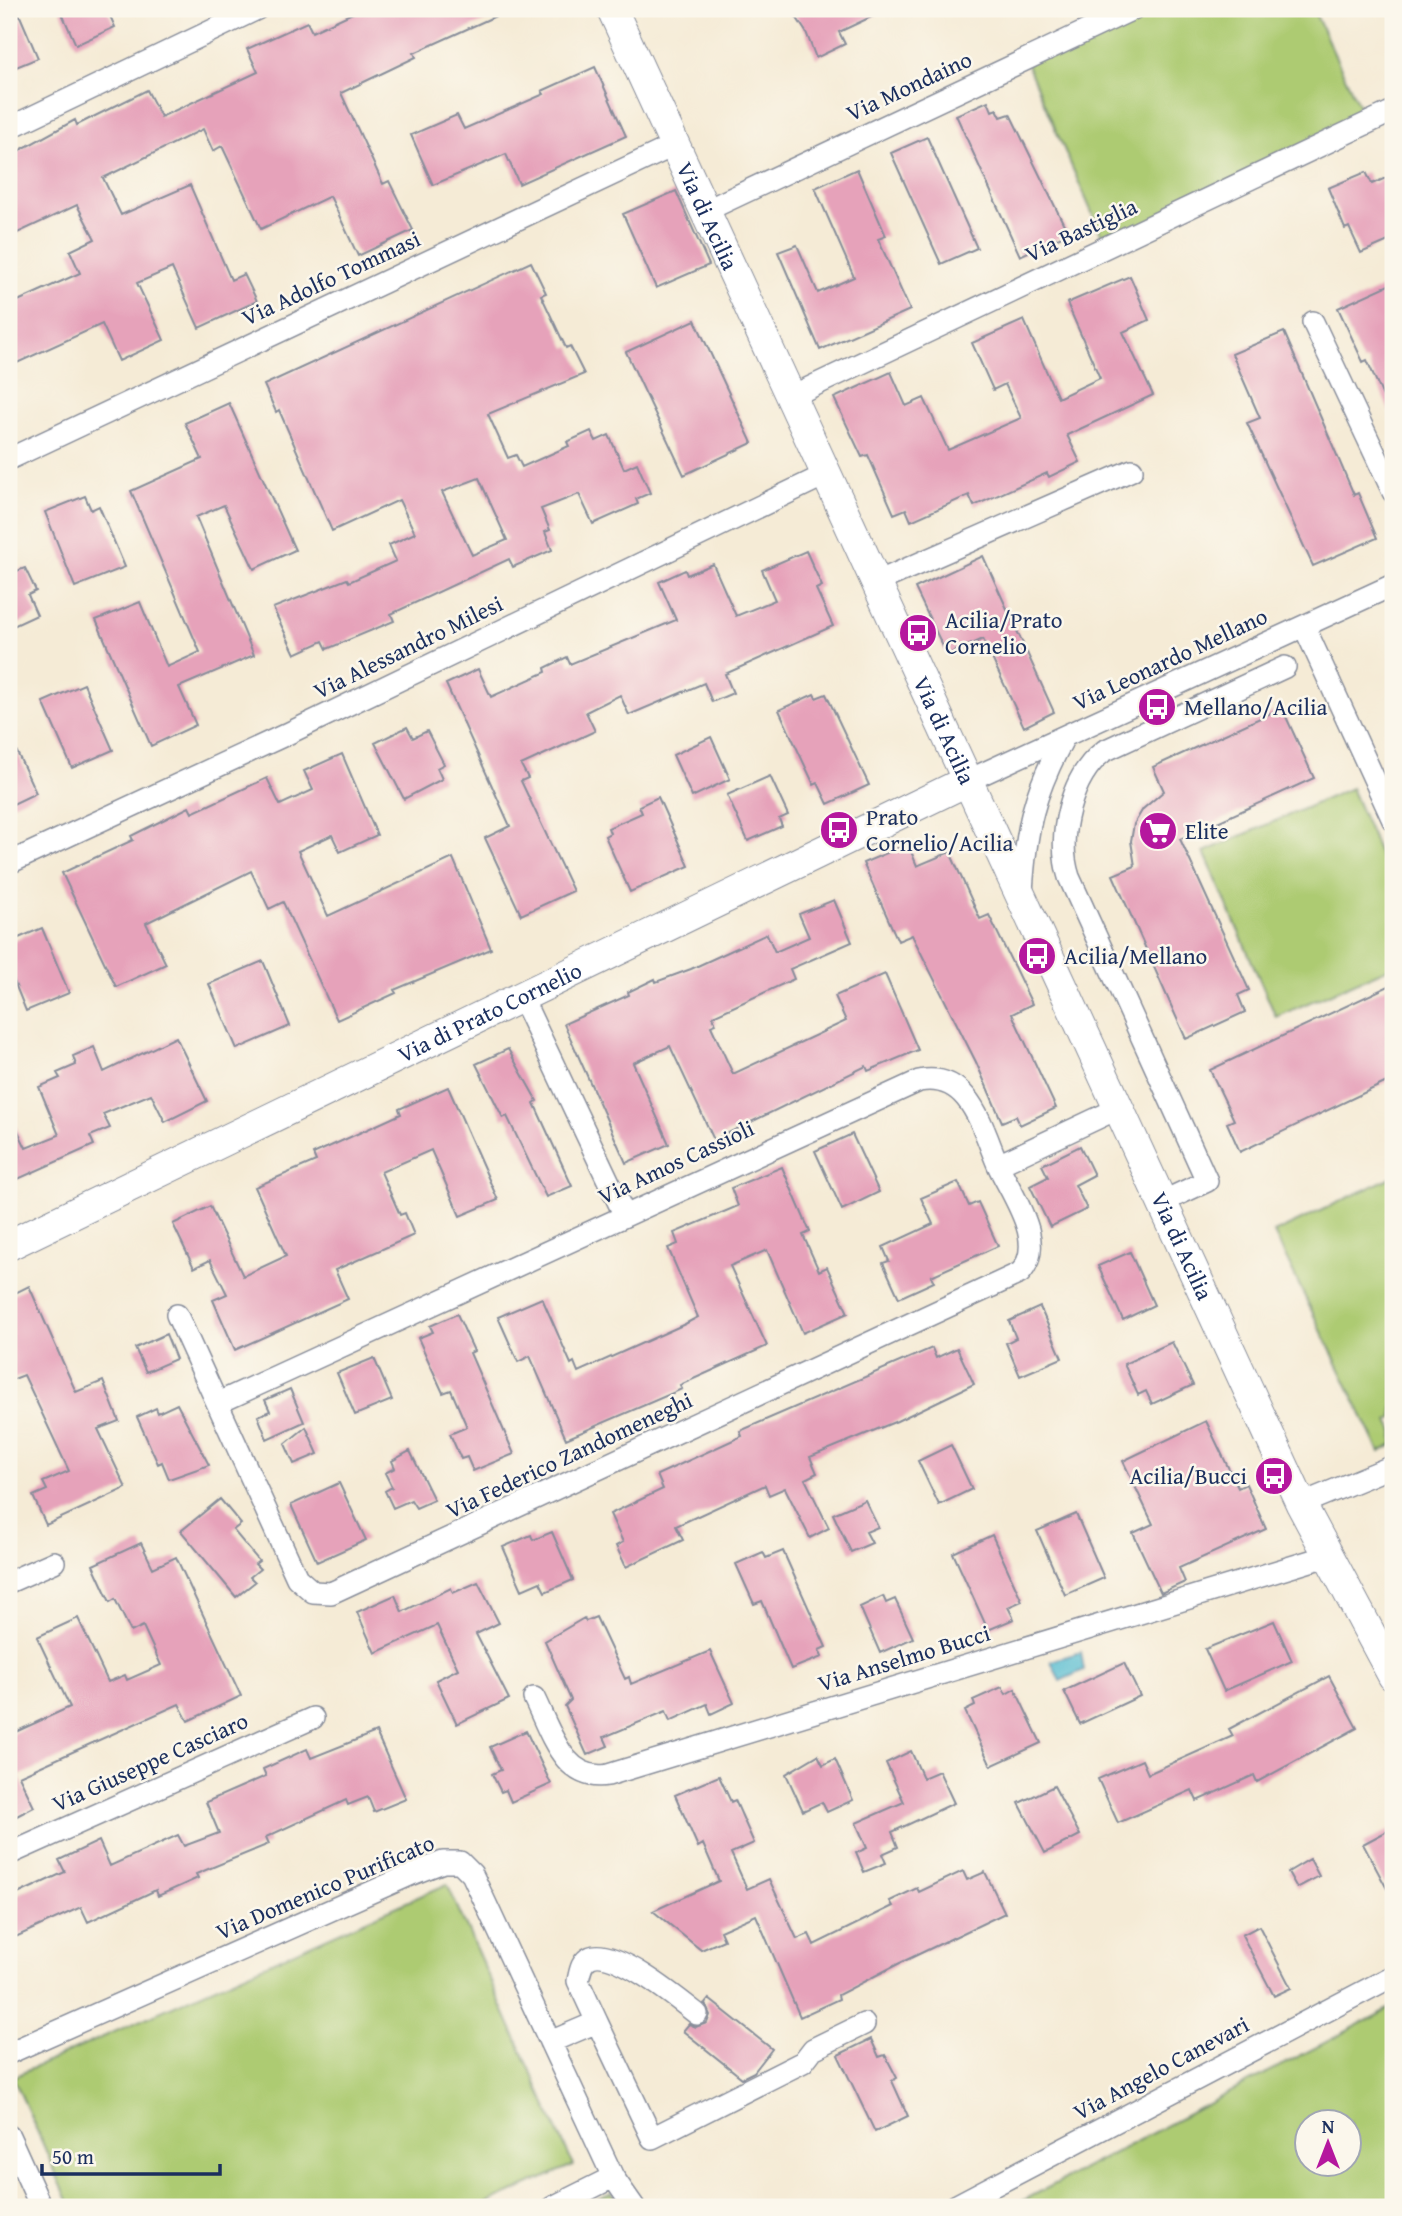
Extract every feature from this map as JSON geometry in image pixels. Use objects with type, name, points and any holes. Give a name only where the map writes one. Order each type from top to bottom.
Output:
[{"type":"street","points":[[9,128],[257,9]]},
{"type":"street","name":"Via di Acilia","points":[[612,9],[1022,892],[1301,1504],[1393,1675]]},
{"type":"street","name":"Via Mondaino","points":[[707,210],[1133,9]]},
{"type":"street","name":"Via Bastiglia","points":[[792,396],[1393,111]]},
{"type":"street","name":"Via Adolfo Tommasi","points":[[9,458],[675,145]]},
{"type":"street","points":[[1312,323],[1393,492]]},
{"type":"street","points":[[877,582],[1132,470]]},
{"type":"street","name":"Via Alessandro Milesi","points":[[9,863],[300,728],[827,474]]},
{"type":"street","name":"Via Leonardo Mellano","points":[[969,780],[1393,585]]},
{"type":"street","points":[[1304,626],[1393,820]]},
{"type":"street","points":[[1164,1201],[1207,1181],[1069,877],[1063,850],[1065,828],[1081,779],[1093,761],[1110,747],[1285,667]]},
{"type":"street","points":[[1185,681],[1198,708]]},
{"type":"street","points":[[1022,892],[1030,812],[1042,780],[1064,737]]},
{"type":"street","name":"Via di Prato Cornelio","points":[[9,1245],[969,780]]},
{"type":"street","points":[[521,996],[624,1214]]},
{"type":"street","name":"Via Amos Cassioli","points":[[218,1402],[911,1083],[928,1079],[945,1081],[967,1095],[998,1165]]},
{"type":"street","points":[[998,1165],[1119,1108]]},
{"type":"street","name":"Via Federico Zandomeneghi","points":[[177,1315],[300,1584],[313,1592],[331,1593],[1020,1273],[1030,1258],[1032,1240],[998,1165]]},
{"type":"street","points":[[1301,1504],[1393,1466]]},
{"type":"street","name":"Via Anselmo Bucci","points":[[534,1699],[573,1767],[589,1776],[608,1775],[1327,1556]]},
{"type":"street","points":[[9,1582],[54,1562]]},
{"type":"street","name":"Via Giuseppe Casciaro","points":[[9,1854],[313,1718]]},
{"type":"street","name":"Via Domenico Purificato","points":[[9,2053],[412,1874],[448,1861],[465,1865],[472,1874],[613,2177],[634,2207]]},
{"type":"street","points":[[697,2014],[660,1986],[607,1955],[591,1957],[583,1963],[578,1980],[652,2138],[803,2062],[813,2049],[863,2024]]},
{"type":"street","name":"Via Angelo Canevari","points":[[953,2207],[1393,1976]]},
{"type":"street","points":[[550,2042],[597,2022]]},
{"type":"street","points":[[9,2136],[41,2207]]},
{"type":"street","points":[[553,2207],[613,2177]]},
{"type":"green space","points":[[1133,9],[1313,9],[1367,123],[1107,247],[1025,60]]},
{"type":"green space","points":[[1351,788],[1393,885],[1393,966],[1276,1017],[1204,852]]},
{"type":"green space","points":[[1393,1176],[1393,1418],[1388,1421],[1393,1431],[1393,1445],[1380,1452],[1274,1233]]},
{"type":"green space","points":[[447,1884],[573,2165],[479,2207],[71,2207],[13,2077]]},
{"type":"green space","points":[[1393,2007],[1393,2207],[1011,2207]]},
{"type":"green space","points":[[612,2193],[624,2207],[580,2207]]},
{"type":"water","points":[[1081,1652],[1084,1670],[1060,1681],[1051,1661]]},
{"type":"building","points":[[9,9],[17,9],[38,58],[9,70]]},
{"type":"building","points":[[60,9],[107,9],[115,27],[76,45]]},
{"type":"building","points":[[361,9],[511,9],[414,53],[416,57],[341,93],[383,184],[389,181],[413,230],[358,256],[330,196],[261,229],[222,146],[213,151],[203,129],[103,178],[121,215],[190,185],[231,280],[244,274],[257,301],[199,328],[172,268],[137,283],[164,340],[119,361],[102,324],[17,363],[9,345],[9,305],[80,273],[70,251],[95,239],[77,205],[9,237],[9,156],[75,120],[77,125],[147,90],[161,117],[258,72],[247,49],[307,22],[312,32]]},
{"type":"building","points":[[791,9],[888,9],[839,32],[845,44],[816,58],[806,32]]},
{"type":"building","points":[[595,67],[626,136],[519,184],[506,154],[433,185],[411,135],[457,115],[464,129],[544,94],[542,91]]},
{"type":"building","points":[[988,101],[992,111],[997,109],[1001,117],[1010,114],[1068,233],[1020,256],[956,115]]},
{"type":"building","points":[[927,137],[977,248],[941,264],[891,153]]},
{"type":"building","points":[[857,169],[886,236],[878,239],[910,310],[820,350],[778,252],[797,245],[818,293],[854,277],[815,188]]},
{"type":"building","points":[[1366,172],[1372,184],[1393,175],[1393,239],[1361,253],[1349,227],[1345,229],[1328,188]]},
{"type":"building","points":[[676,191],[709,265],[656,288],[623,214]]},
{"type":"building","points":[[531,262],[546,293],[541,295],[566,348],[570,346],[584,374],[488,414],[508,458],[516,455],[522,467],[569,446],[567,442],[591,431],[596,441],[609,435],[624,469],[637,463],[650,493],[636,499],[638,504],[593,524],[579,494],[541,509],[550,530],[545,532],[552,550],[513,567],[509,559],[391,614],[394,621],[327,649],[323,641],[295,654],[273,608],[347,579],[349,582],[396,561],[389,545],[415,533],[399,500],[332,531],[279,410],[276,412],[264,385]],"holes":[[[479,478],[507,540],[472,555],[442,492]]]},
{"type":"building","points":[[1130,276],[1149,320],[1123,332],[1153,395],[1067,435],[1080,462],[1049,477],[1047,473],[974,506],[969,495],[911,521],[906,509],[894,514],[868,455],[862,457],[834,398],[891,372],[906,406],[924,398],[948,450],[1021,418],[1005,384],[993,390],[972,343],[1024,320],[1058,398],[1100,378],[1067,303]]},
{"type":"building","points":[[1393,283],[1393,419],[1367,360],[1363,362],[1338,308]]},
{"type":"building","points":[[695,320],[752,443],[684,475],[626,352]]},
{"type":"building","points":[[1284,332],[1354,495],[1358,493],[1377,538],[1313,566],[1247,423],[1260,418],[1232,354]]},
{"type":"building","points":[[229,403],[295,550],[254,569],[224,505],[196,517],[254,655],[179,687],[196,725],[151,746],[96,620],[140,602],[167,667],[200,652],[131,491],[202,459],[185,423]]},
{"type":"building","points":[[85,496],[91,510],[99,506],[125,567],[75,587],[45,512]]},
{"type":"building","points":[[806,551],[822,586],[816,589],[833,626],[725,674],[733,693],[712,702],[704,683],[629,715],[620,695],[586,712],[595,731],[521,765],[528,778],[521,781],[573,891],[521,915],[485,838],[510,826],[446,684],[478,669],[491,697],[546,672],[545,668],[567,657],[570,664],[676,620],[659,582],[685,570],[687,575],[713,564],[736,616],[775,600],[762,570]]},
{"type":"building","points":[[9,554],[17,571],[25,568],[36,591],[28,595],[37,615],[9,628]]},
{"type":"building","points":[[983,556],[1054,712],[1024,727],[983,639],[947,655],[915,588]]},
{"type":"building","points":[[84,684],[113,750],[72,768],[43,702]]},
{"type":"building","points":[[814,694],[816,698],[826,694],[869,785],[828,804],[818,783],[814,785],[779,710]]},
{"type":"building","points":[[1282,708],[1314,778],[1180,839],[1249,990],[1238,995],[1245,1012],[1186,1039],[1113,875],[1135,866],[1131,841],[1134,824],[1143,809],[1164,791],[1153,767]]},
{"type":"building","points":[[407,727],[413,738],[427,731],[444,764],[437,768],[442,779],[404,799],[375,743]]},
{"type":"building","points":[[9,735],[36,793],[9,806]]},
{"type":"building","points":[[711,737],[730,779],[692,797],[673,755]]},
{"type":"building","points":[[342,754],[377,835],[340,852],[332,835],[298,851],[328,916],[453,858],[491,949],[394,990],[396,993],[337,1020],[283,902],[269,909],[251,871],[146,923],[166,964],[116,987],[62,873],[133,840],[131,836],[189,807],[192,813],[267,778],[280,805],[313,790],[304,771]]},
{"type":"building","points":[[770,776],[788,815],[779,819],[782,826],[748,841],[727,795]]},
{"type":"building","points":[[658,797],[689,866],[630,892],[605,836],[610,833],[608,828],[642,813],[639,806]]},
{"type":"building","points":[[908,844],[917,866],[950,852],[980,919],[989,915],[1032,1004],[1012,1014],[1056,1108],[1020,1125],[1016,1116],[1002,1122],[976,1062],[912,935],[898,941],[863,863]]},
{"type":"building","points":[[834,900],[852,942],[790,969],[794,979],[713,1016],[716,1024],[711,1026],[733,1074],[846,1021],[835,996],[885,974],[918,1050],[868,1071],[866,1066],[714,1140],[670,1046],[633,1063],[669,1144],[626,1163],[564,1024],[629,995],[628,992],[655,979],[656,982],[691,969],[767,934],[775,952],[809,937],[799,914]]},
{"type":"building","points":[[42,928],[69,993],[26,1011],[9,969],[9,942]]},
{"type":"building","points":[[263,961],[290,1026],[237,1049],[209,984]]},
{"type":"building","points":[[1393,984],[1393,1079],[1240,1152],[1227,1123],[1234,1120],[1210,1070]]},
{"type":"building","points":[[176,1037],[207,1101],[165,1122],[151,1094],[103,1114],[110,1128],[90,1136],[94,1145],[9,1183],[9,1112],[26,1148],[59,1135],[39,1087],[60,1078],[57,1073],[76,1065],[73,1056],[94,1047],[104,1072]]},
{"type":"building","points":[[508,1049],[537,1101],[534,1103],[572,1186],[546,1197],[507,1116],[503,1118],[476,1064]]},
{"type":"building","points":[[448,1087],[498,1200],[460,1216],[431,1150],[381,1172],[400,1215],[405,1213],[414,1235],[335,1270],[348,1299],[235,1350],[213,1300],[227,1294],[210,1260],[194,1268],[173,1224],[210,1206],[243,1276],[286,1256],[255,1187],[316,1161],[313,1154],[401,1114],[399,1109]]},
{"type":"building","points":[[852,1134],[879,1192],[842,1210],[815,1151]]},
{"type":"building","points":[[1080,1146],[1094,1175],[1075,1185],[1087,1209],[1050,1227],[1030,1186],[1048,1177],[1042,1165]]},
{"type":"building","points":[[782,1167],[810,1232],[803,1235],[819,1271],[827,1267],[848,1313],[803,1333],[767,1250],[730,1266],[767,1346],[680,1385],[682,1389],[566,1439],[530,1356],[518,1362],[498,1317],[542,1298],[571,1364],[574,1362],[578,1372],[685,1324],[698,1317],[668,1248],[678,1244],[674,1233],[738,1206],[731,1188]]},
{"type":"building","points":[[958,1182],[969,1206],[978,1202],[998,1246],[931,1276],[934,1282],[899,1298],[883,1263],[889,1261],[883,1247],[933,1224],[921,1198]]},
{"type":"building","points":[[1130,1252],[1154,1305],[1123,1320],[1098,1266]]},
{"type":"building","points":[[29,1286],[76,1392],[103,1381],[119,1421],[98,1429],[126,1488],[46,1525],[33,1496],[47,1490],[43,1482],[69,1471],[24,1375],[9,1381],[9,1296]]},
{"type":"building","points":[[1040,1307],[1062,1358],[1020,1376],[1006,1343],[1016,1338],[1009,1321]]},
{"type":"building","points":[[457,1314],[474,1351],[470,1353],[514,1454],[473,1471],[467,1457],[461,1459],[450,1434],[467,1427],[451,1390],[443,1393],[418,1338],[433,1332],[430,1326]]},
{"type":"building","points":[[166,1334],[176,1359],[146,1372],[135,1348]]},
{"type":"building","points":[[1172,1342],[1193,1385],[1152,1404],[1146,1391],[1138,1395],[1124,1364]]},
{"type":"building","points":[[932,1348],[936,1358],[957,1348],[974,1384],[897,1421],[810,1457],[817,1473],[805,1479],[829,1528],[810,1538],[785,1488],[769,1495],[765,1485],[676,1526],[683,1540],[626,1567],[616,1546],[623,1542],[610,1514],[663,1489],[657,1475],[742,1436],[740,1431]]},
{"type":"building","points":[[374,1358],[392,1400],[355,1415],[337,1373]]},
{"type":"building","points":[[290,1389],[304,1422],[267,1439],[258,1416],[270,1411],[265,1400]]},
{"type":"building","points":[[177,1404],[209,1465],[169,1479],[162,1462],[158,1464],[137,1417],[156,1408],[158,1413]]},
{"type":"building","points":[[1206,1421],[1238,1488],[1246,1484],[1266,1529],[1179,1568],[1185,1582],[1161,1593],[1133,1533],[1153,1524],[1123,1461]]},
{"type":"building","points":[[306,1427],[318,1454],[294,1464],[285,1444]]},
{"type":"building","points":[[951,1445],[972,1489],[939,1505],[918,1461]]},
{"type":"building","points":[[410,1451],[434,1500],[416,1508],[411,1500],[393,1508],[385,1491],[392,1487],[385,1473],[395,1468],[392,1461]]},
{"type":"building","points":[[339,1483],[366,1540],[317,1562],[291,1505]]},
{"type":"building","points":[[220,1499],[241,1524],[233,1530],[259,1561],[255,1564],[260,1569],[250,1577],[255,1582],[236,1597],[181,1531]]},
{"type":"building","points":[[865,1500],[878,1527],[866,1532],[872,1543],[851,1552],[833,1514]]},
{"type":"building","points":[[1076,1514],[1104,1578],[1065,1595],[1037,1531]]},
{"type":"building","points":[[552,1532],[573,1580],[545,1592],[540,1582],[522,1590],[503,1547],[531,1535],[533,1540]]},
{"type":"building","points":[[992,1535],[1022,1601],[1008,1607],[1014,1619],[988,1630],[953,1553]]},
{"type":"building","points":[[141,1543],[153,1568],[176,1557],[241,1696],[188,1721],[179,1704],[19,1776],[34,1807],[9,1820],[9,1735],[70,1707],[37,1637],[78,1618],[108,1682],[125,1675],[127,1680],[161,1665],[143,1626],[131,1632],[115,1599],[110,1602],[93,1565]]},
{"type":"building","points":[[783,1551],[826,1647],[819,1650],[822,1657],[791,1669],[762,1601],[754,1604],[736,1564],[763,1552],[766,1558]]},
{"type":"building","points":[[478,1582],[499,1623],[476,1634],[509,1699],[457,1724],[436,1680],[458,1669],[437,1625],[375,1653],[357,1612],[395,1595],[402,1612],[451,1588],[453,1593]]},
{"type":"building","points":[[883,1596],[886,1603],[895,1599],[913,1638],[880,1653],[860,1607]]},
{"type":"building","points":[[596,1617],[625,1679],[629,1677],[631,1684],[710,1651],[734,1703],[711,1714],[707,1704],[670,1721],[666,1711],[604,1737],[608,1746],[587,1755],[565,1706],[571,1700],[545,1641],[584,1618],[586,1621]]},
{"type":"building","points":[[1274,1621],[1292,1661],[1224,1691],[1205,1649]]},
{"type":"building","points":[[1124,1663],[1140,1696],[1080,1724],[1064,1691]]},
{"type":"building","points":[[1329,1676],[1357,1728],[1257,1782],[1254,1775],[1197,1801],[1192,1790],[1118,1823],[1098,1779],[1142,1760],[1148,1774],[1233,1736],[1229,1729]]},
{"type":"building","points":[[1002,1687],[1006,1694],[1015,1689],[1041,1743],[991,1766],[965,1711],[975,1706],[973,1700]]},
{"type":"building","points":[[526,1731],[551,1784],[511,1802],[506,1790],[501,1792],[492,1774],[501,1770],[490,1747]]},
{"type":"building","points":[[376,1732],[406,1799],[374,1812],[368,1797],[348,1805],[346,1800],[266,1837],[269,1844],[196,1874],[198,1878],[158,1896],[156,1890],[88,1922],[81,1907],[9,1940],[9,1898],[65,1872],[59,1860],[99,1841],[110,1866],[178,1835],[184,1846],[219,1833],[206,1802],[266,1776],[263,1769],[307,1749],[311,1758]]},
{"type":"building","points":[[911,1751],[923,1778],[939,1771],[954,1803],[892,1832],[898,1847],[882,1854],[886,1863],[864,1872],[856,1853],[867,1848],[856,1823],[904,1802],[886,1763]]},
{"type":"building","points":[[818,1755],[823,1765],[835,1759],[853,1800],[827,1812],[822,1802],[803,1811],[786,1774]]},
{"type":"building","points":[[719,1776],[731,1802],[735,1800],[754,1843],[731,1853],[747,1889],[769,1879],[797,1939],[809,1934],[814,1945],[893,1906],[890,1901],[917,1888],[919,1892],[963,1871],[967,1880],[985,1872],[1005,1913],[898,1964],[838,1995],[839,1999],[800,2017],[756,1915],[720,1931],[724,1940],[701,1950],[653,1911],[719,1881],[703,1844],[698,1847],[675,1795]]},
{"type":"building","points":[[1054,1786],[1080,1835],[1045,1853],[1019,1803]]},
{"type":"building","points":[[1393,1828],[1393,1900],[1363,1844]]},
{"type":"building","points":[[1310,1859],[1319,1876],[1297,1888],[1288,1872]]},
{"type":"building","points":[[1259,1926],[1291,1988],[1274,1996],[1242,1935]]},
{"type":"building","points":[[709,1999],[772,2049],[754,2072],[742,2078],[683,2031],[689,2024],[696,2027],[707,2023],[710,2015],[705,2004]]},
{"type":"building","points":[[871,2039],[879,2057],[885,2055],[897,2078],[892,2081],[908,2116],[875,2132],[838,2055]]},
{"type":"place","name":"Acilia/Prato Cornelio","points":[[918,633]]},
{"type":"place","name":"Mellano/Acilia","points":[[1157,707]]},
{"type":"place","name":"Prato Cornelio/Acilia","points":[[839,830]]},
{"type":"place","name":"Elite","points":[[1158,831]]},
{"type":"place","name":"Acilia/Mellano","points":[[1037,956]]},
{"type":"place","name":"Acilia/Bucci","points":[[1274,1476]]}]
